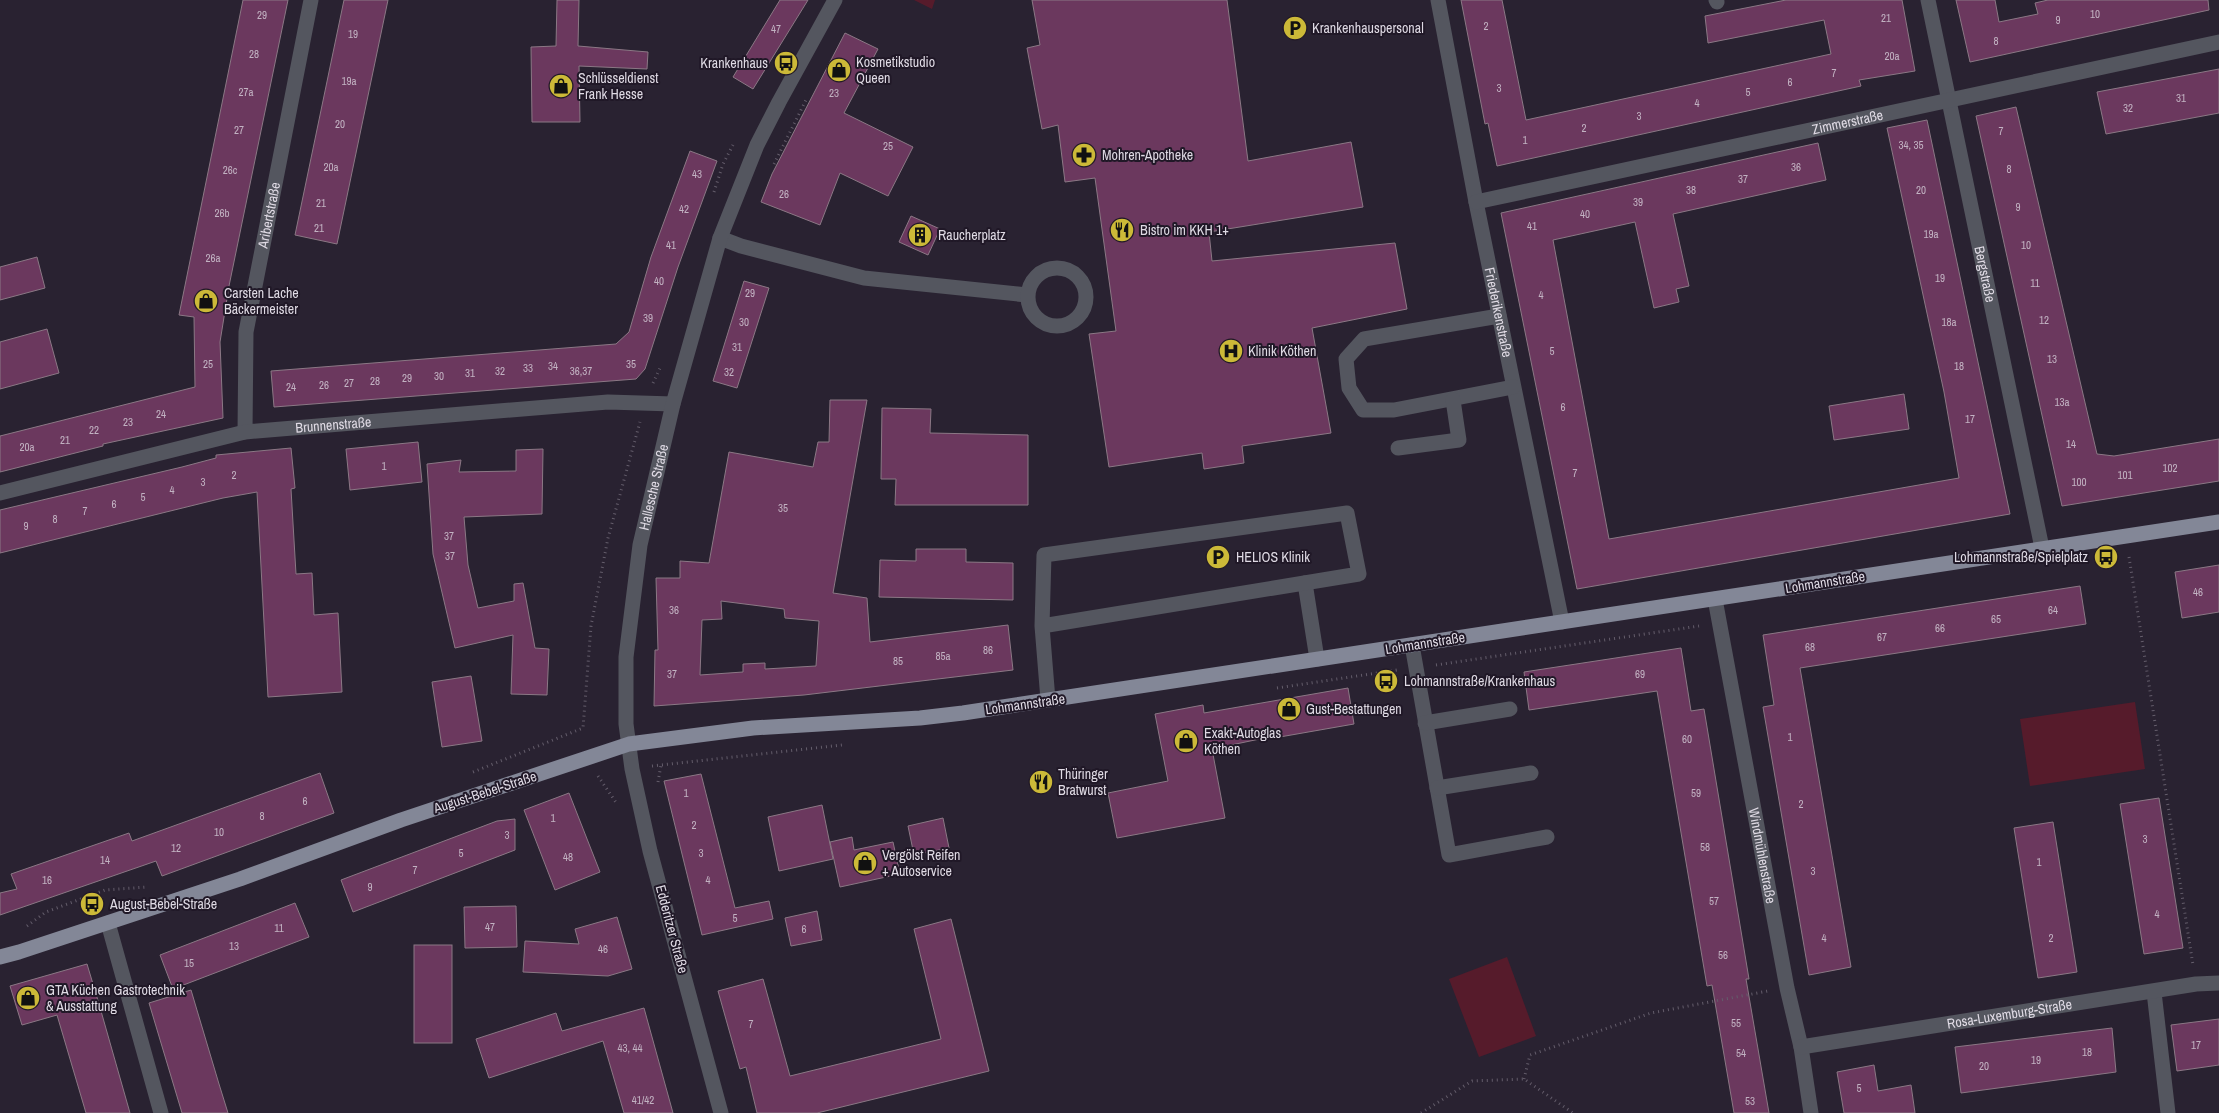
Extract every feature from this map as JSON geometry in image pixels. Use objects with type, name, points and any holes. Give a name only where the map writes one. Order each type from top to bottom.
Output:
[{"type":"main road","name":"Lohmannstraße","points":[[629,744],[753,728],[920,718],[2219,522]]},
{"type":"main road","name":"August-Bebel-Straße","points":[[0,957],[240,879],[401,820],[629,744]]},
{"type":"street","name":"Aribertstraße","points":[[246,432],[246,332],[311,0]]},
{"type":"street","name":"Hallesche Straße","points":[[629,744],[626,724],[626,657],[639,554],[673,404],[720,238],[734,200],[757,145],[835,0]]},
{"type":"street","name":"Friederikenstraße","points":[[1438,0],[1476,202],[1562,622]]},
{"type":"street","name":"Bergstraße","points":[[1928,0],[2042,548]]},
{"type":"street","name":"Zimmerstraße","points":[[1476,202],[2219,42]]},
{"type":"street","points":[[720,238],[741,246],[864,278],[1027,295]]},
{"type":"street","points":[[1499,316],[1364,339],[1346,359],[1349,388],[1364,410],[1394,410],[1513,387]]},
{"type":"street","points":[[1398,448],[1459,440],[1453,400]]},
{"type":"street","name":"Brunnenstraße","points":[[0,493],[246,432],[608,402],[673,404]]},
{"type":"street","points":[[1042,626],[1359,574],[1347,513],[1044,555],[1042,626],[1048,700]]},
{"type":"street","points":[[1305,583],[1318,659]]},
{"type":"street","name":"Windmühlenstraße","points":[[1715,599],[1811,1113]]},
{"type":"street","points":[[1412,645],[1449,855],[1547,837]]},
{"type":"street","points":[[1425,723],[1510,709]]},
{"type":"street","name":"Edderitzer Straße","points":[[629,744],[632,769],[650,851],[720,1113]]},
{"type":"street","points":[[1437,788],[1531,772]]},
{"type":"street","points":[[108,923],[161,1113]]},
{"type":"street","name":"Rosa-Luxemburg-Straße","points":[[1800,1047],[2196,984],[2219,983]]},
{"type":"street","points":[[2154,992],[2168,1113]]},
{"type":"path","points":[[773,164],[808,96]]},
{"type":"path","points":[[2124,536],[2196,984]]},
{"type":"path","points":[[1269,689],[1719,624]]},
{"type":"path","points":[[467,775],[583,728]]},
{"type":"path","points":[[632,769],[852,744]]},
{"type":"path","points":[[26,927],[46,912],[106,890],[152,886]]},
{"type":"path","points":[[1524,1079],[1530,1055],[1651,1013],[1746,994],[1787,988]]},
{"type":"path","points":[[1421,1113],[1472,1081],[1524,1079],[1574,1113]]},
{"type":"shaded area","points":[[914,0],[935,0],[932,9]]},
{"type":"shaded area","points":[[2135,702],[2145,769],[2030,786],[2020,719]]},
{"type":"shaded area","points":[[1507,957],[1536,1036],[1479,1057],[1449,979]]},
{"type":"building","points":[[243,0],[288,0],[229,286],[220,342],[223,418],[103,444],[103,446],[0,472],[0,436],[195,387],[194,317],[179,315]]},
{"type":"building","points":[[344,0],[388,0],[337,244],[295,235]]},
{"type":"building","points":[[557,0],[579,0],[578,46],[648,52],[647,69],[579,66],[580,122],[532,122],[531,47],[556,46]]},
{"type":"building","points":[[780,0],[808,0],[753,89],[733,77]]},
{"type":"building","points":[[1032,0],[1227,0],[1248,161],[1351,142],[1363,207],[1209,232],[1212,261],[1395,243],[1407,309],[1312,328],[1331,433],[1242,446],[1244,463],[1204,469],[1202,453],[1109,467],[1089,334],[1116,331],[1095,178],[1065,182],[1058,125],[1042,129],[1027,48],[1040,45]]},
{"type":"building","points":[[1461,0],[1502,0],[1526,120],[1831,54],[1824,20],[1708,43],[1705,16],[1786,0],[1902,0],[1915,71],[1859,80],[1861,86],[1497,166],[1488,123],[1485,124]]},
{"type":"building","points":[[1956,0],[1995,0],[1999,22],[2038,14],[2035,3],[2048,0],[2208,0],[2209,10],[1970,62]]},
{"type":"building","points":[[845,33],[878,49],[844,113],[913,147],[888,196],[840,173],[820,225],[761,202],[772,174]]},
{"type":"building","points":[[2219,69],[2219,113],[2106,134],[2097,92]]},
{"type":"building","points":[[2016,107],[2097,454],[2114,456],[2219,439],[2219,481],[2062,506],[1976,116]]},
{"type":"building","points":[[1927,120],[2010,514],[1577,589],[1501,213],[1818,143],[1826,180],[1673,214],[1689,286],[1676,289],[1679,302],[1654,308],[1635,222],[1553,240],[1609,539],[1959,478],[1944,392],[1887,128]]},
{"type":"building","points":[[690,151],[717,161],[678,267],[645,369],[636,379],[274,407],[271,371],[616,344],[629,332],[651,257]]},
{"type":"building","name":"Raucherplatz","points":[[911,216],[940,229],[928,255],[899,242]]},
{"type":"building","points":[[37,257],[45,288],[0,300],[0,267]]},
{"type":"building","points":[[744,281],[769,288],[737,388],[713,381]]},
{"type":"building","points":[[47,329],[59,373],[0,389],[0,342]]},
{"type":"building","points":[[1904,394],[1909,429],[1834,440],[1829,406]]},
{"type":"building","points":[[830,400],[867,400],[833,593],[867,598],[870,642],[1008,625],[1013,670],[804,695],[654,706],[655,650],[658,650],[656,578],[680,578],[680,561],[709,563],[729,452],[813,467],[818,442],[829,442]],"holes":[[[721,601],[784,609],[785,618],[819,621],[816,666],[765,669],[765,663],[743,664],[743,672],[700,675],[702,620],[722,619]]]},
{"type":"building","points":[[882,408],[931,409],[930,433],[1028,435],[1028,505],[895,505],[896,479],[881,479]]},
{"type":"building","points":[[418,442],[422,482],[350,490],[346,449]]},
{"type":"building","points":[[291,448],[295,488],[291,489],[296,574],[312,573],[314,615],[338,613],[342,692],[268,697],[257,492],[223,498],[0,553],[0,510],[182,467],[216,458],[216,455]]},
{"type":"building","points":[[543,449],[542,514],[464,517],[468,565],[478,608],[514,601],[514,584],[523,583],[535,648],[549,649],[547,695],[511,694],[513,635],[455,648],[433,554],[427,464],[461,460],[459,472],[516,471],[516,450]]},
{"type":"building","points":[[916,549],[966,549],[966,562],[1013,563],[1013,600],[879,597],[880,560],[916,561]]},
{"type":"building","points":[[2219,565],[2219,612],[2182,618],[2175,572]]},
{"type":"building","points":[[2080,586],[2086,624],[1800,668],[1851,967],[1809,975],[1763,707],[1774,705],[1763,635]]},
{"type":"building","points":[[1681,648],[1691,711],[1704,709],[1749,979],[1746,979],[1769,1113],[1734,1113],[1712,985],[1707,986],[1657,691],[1529,710],[1524,672]]},
{"type":"building","points":[[471,676],[482,741],[442,747],[432,682]]},
{"type":"building","points":[[1348,688],[1354,724],[1274,738],[1274,736],[1212,749],[1225,818],[1117,838],[1108,793],[1168,781],[1155,714],[1203,705],[1204,713]]},
{"type":"building","points":[[320,773],[334,813],[162,876],[156,861],[0,915],[0,893],[17,889],[11,874],[129,833],[132,841]]},
{"type":"building","points":[[701,774],[735,908],[769,901],[773,919],[702,935],[664,781]]},
{"type":"building","points":[[569,793],[600,872],[555,890],[524,810]]},
{"type":"building","points":[[2159,798],[2183,948],[2144,954],[2120,804]]},
{"type":"building","points":[[822,805],[833,859],[779,871],[768,817]]},
{"type":"building","points":[[943,818],[949,848],[914,855],[908,826]]},
{"type":"building","points":[[515,819],[515,850],[353,912],[341,880],[497,821]]},
{"type":"building","points":[[2053,822],[2077,972],[2038,978],[2014,828]]},
{"type":"building","points":[[852,837],[854,850],[893,842],[900,874],[840,887],[830,842]]},
{"type":"building","points":[[295,903],[309,937],[173,989],[160,955]]},
{"type":"building","points":[[516,906],[517,947],[465,948],[464,907]]},
{"type":"building","points":[[817,911],[822,940],[791,946],[785,918]]},
{"type":"building","points":[[617,917],[632,969],[608,976],[523,972],[525,941],[579,944],[575,929]]},
{"type":"building","points":[[951,919],[989,1071],[817,1113],[757,1113],[746,1067],[740,1069],[718,991],[763,979],[790,1076],[941,1039],[914,929]]},
{"type":"building","points":[[414,945],[452,945],[452,1043],[414,1043]]},
{"type":"building","points":[[87,964],[130,1113],[86,1113],[57,1015],[22,1025],[10,986]]},
{"type":"building","points":[[191,990],[228,1113],[182,1113],[149,1003]]},
{"type":"building","points":[[644,1008],[673,1113],[624,1113],[603,1041],[489,1078],[476,1039],[556,1013],[562,1031]]},
{"type":"building","points":[[2219,1019],[2219,1065],[2177,1071],[2171,1025]]},
{"type":"building","points":[[2112,1028],[2116,1072],[1961,1093],[1955,1047]]},
{"type":"building","points":[[1874,1065],[1878,1091],[1911,1085],[1915,1113],[1844,1113],[1837,1072]]},
{"type":"place","name":"Krankenhauspersonal","points":[[1295,28]]},
{"type":"place","name":"Krankenhaus","points":[[786,63]]},
{"type":"place","name":"Kosmetikstudio Queen","points":[[839,70]]},
{"type":"place","name":"Schlüsseldienst Frank Hesse","points":[[561,86]]},
{"type":"place","name":"Mohren-Apotheke","points":[[1084,155]]},
{"type":"place","name":"Bistro im KKH 1+","points":[[1122,230]]},
{"type":"place","name":"Raucherplatz","points":[[920,235]]},
{"type":"place","name":"Carsten Lache Bäckermeister","points":[[206,301]]},
{"type":"place","name":"Klinik Köthen","points":[[1231,351]]},
{"type":"place","name":"HELIOS Klinik","points":[[1218,557]]},
{"type":"place","name":"Lohmannstraße/Spielplatz","points":[[2106,557]]},
{"type":"place","name":"Lohmannstraße/Krankenhaus","points":[[1386,681]]},
{"type":"place","name":"Gust-Bestattungen","points":[[1289,709]]},
{"type":"place","name":"Exakt-Autoglas Köthen","points":[[1186,741]]},
{"type":"place","name":"Thüringer Bratwurst","points":[[1041,782]]},
{"type":"place","name":"Vergölst Reifen + Autoservice","points":[[865,863]]},
{"type":"place","name":"August-Bebel-Straße","points":[[92,904]]},
{"type":"place","name":"GTA Küchen Gastrotechnik & Ausstattung","points":[[28,998]]}]
